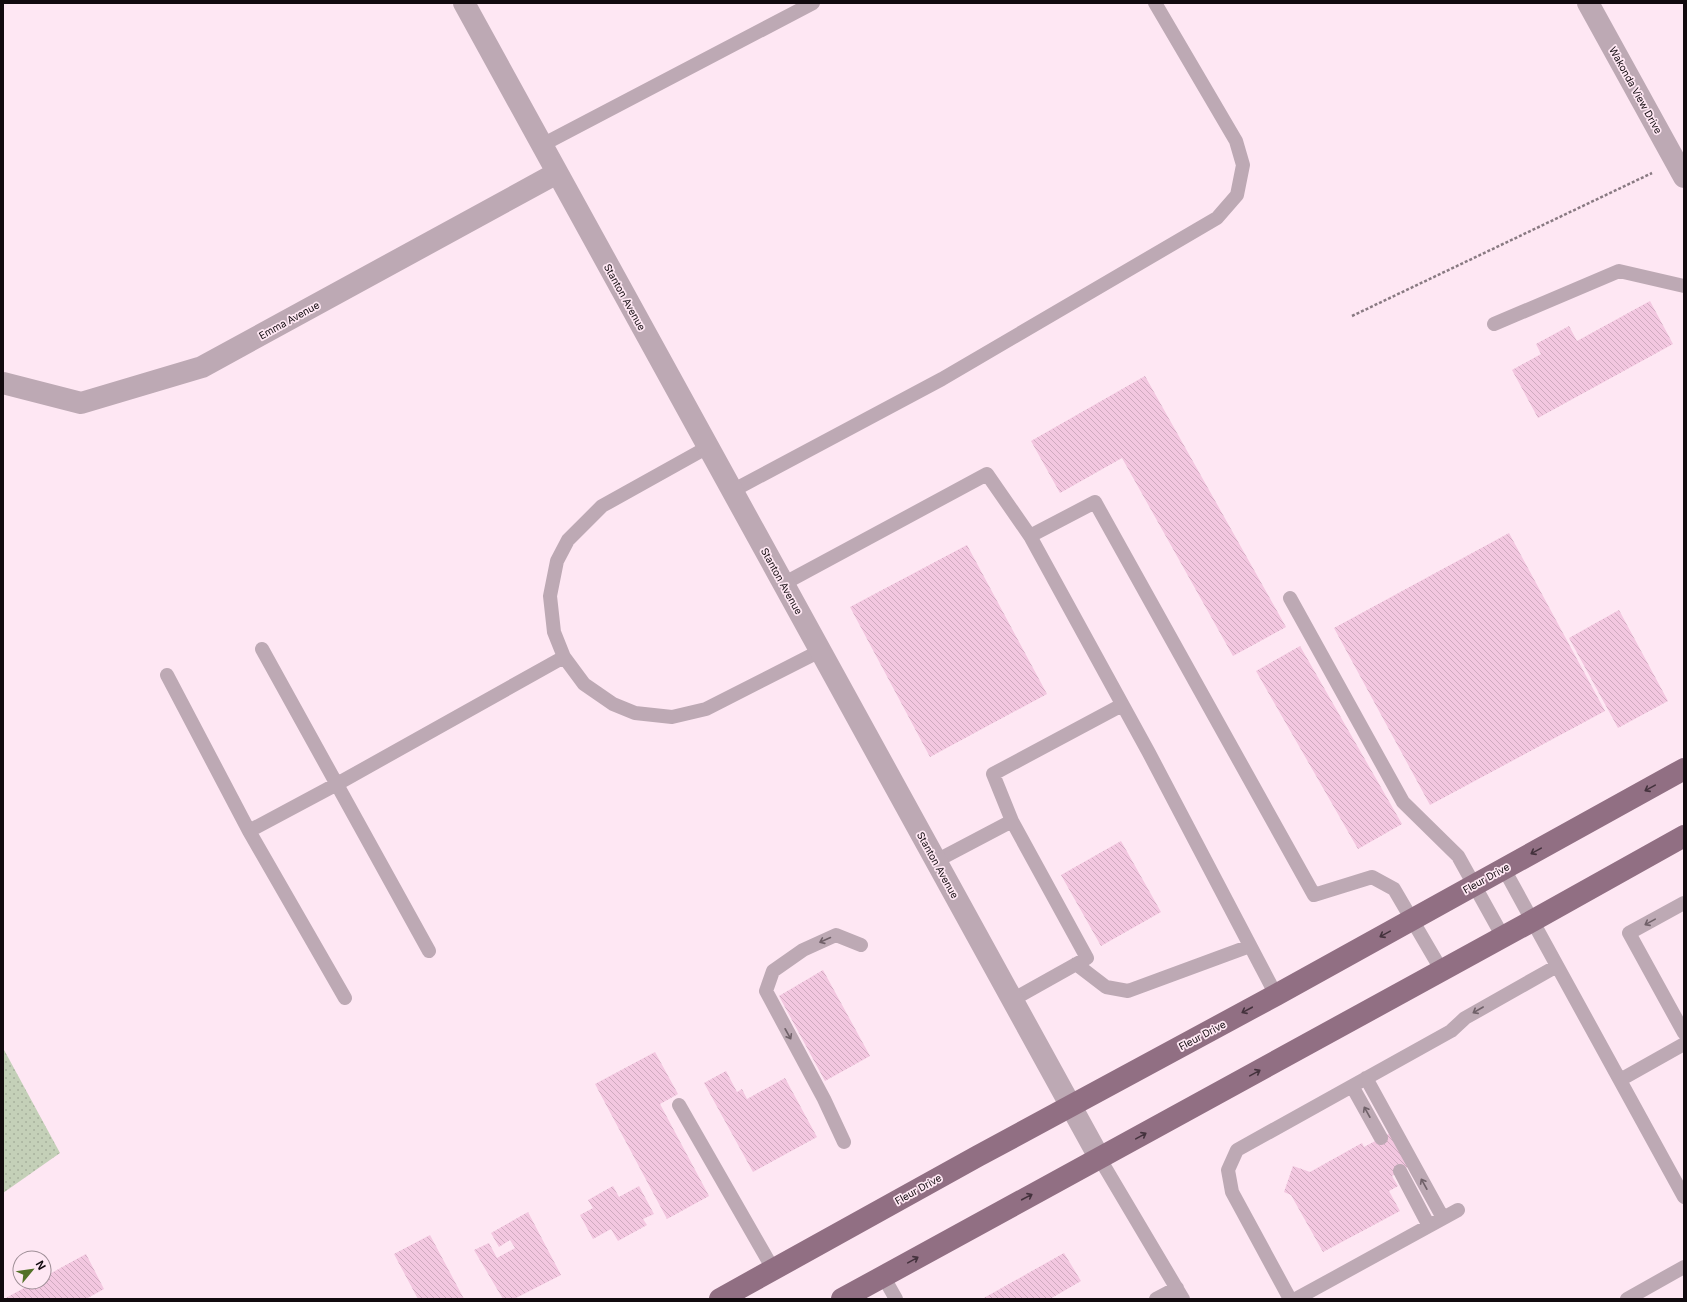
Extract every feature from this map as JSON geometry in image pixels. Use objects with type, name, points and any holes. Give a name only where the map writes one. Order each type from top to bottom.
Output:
[{"type":"main road","name":"Fleur Drive","points":[[720,1299],[1071,1105],[1276,995],[1684,769]]},
{"type":"main road","points":[[842,1299],[1442,971],[1684,836]]},
{"type":"street","name":"Stanton Avenue","points":[[464,3],[1100,1159]]},
{"type":"street","name":"Wakonda View Drive","points":[[1588,3],[1680,169]]},
{"type":"street","name":"Emma Avenue","points":[[3,383],[81,403],[202,367],[557,174]]},
{"type":"lane","points":[[542,145],[813,3]]},
{"type":"lane","points":[[732,491],[942,379],[1217,218],[1237,194],[1243,165],[1236,141],[1155,3]]},
{"type":"lane","points":[[1494,324],[1619,270],[1684,286]]},
{"type":"lane","points":[[708,447],[602,506],[568,540],[557,561],[550,596],[554,632],[564,657],[584,684],[613,704],[635,713],[672,717],[706,709],[820,651]]},
{"type":"lane","points":[[783,584],[988,474],[1030,536],[1122,705],[1276,995]]},
{"type":"lane","points":[[1030,536],[1095,502],[1314,895],[1372,877],[1394,889],[1442,971]]},
{"type":"lane","points":[[1290,598],[1403,802],[1458,856],[1503,937]]},
{"type":"lane","points":[[262,649],[429,951]]},
{"type":"lane","points":[[249,831],[337,784],[564,657]]},
{"type":"lane","points":[[167,675],[249,831],[345,998]]},
{"type":"lane","points":[[1012,1000],[1087,958],[1012,821],[993,774],[1122,705]]},
{"type":"lane","points":[[936,861],[1012,821]]},
{"type":"lane","points":[[1504,869],[1684,1197]]},
{"type":"lane","points":[[1684,903],[1629,933],[1684,1034]]},
{"type":"lane","points":[[844,1142],[824,1099],[766,991],[773,971],[803,950],[836,935],[861,945]]},
{"type":"lane","points":[[1076,964],[1106,987],[1128,991],[1250,946]]},
{"type":"lane","points":[[1290,1299],[1232,1192],[1228,1170],[1237,1150],[1451,1031],[1465,1018],[1557,966]]},
{"type":"lane","points":[[1620,1080],[1684,1044]]},
{"type":"lane","points":[[1366,1078],[1443,1218]]},
{"type":"lane","points":[[1352,1086],[1381,1138]]},
{"type":"lane","points":[[679,1105],[773,1269]]},
{"type":"lane","points":[[1100,1159],[1180,1294],[1156,1299]]},
{"type":"lane","points":[[1400,1171],[1429,1226]]},
{"type":"lane","points":[[1296,1299],[1458,1210]]},
{"type":"lane","points":[[1627,1299],[1683,1271]]},
{"type":"lane","points":[[883,1276],[896,1299]]},
{"type":"path","points":[[1352,316],[1680,169]]},
{"type":"green space","points":[[3,1048],[60,1153],[3,1193]]},
{"type":"building","points":[[1650,301],[1673,344],[1538,418],[1512,370],[1541,354],[1536,344],[1569,326],[1577,341]]},
{"type":"building","points":[[1145,376],[1286,627],[1233,656],[1122,458],[1060,493],[1031,441]]},
{"type":"building","points":[[1509,533],[1605,711],[1430,805],[1334,628]]},
{"type":"building","points":[[967,545],[1047,694],[930,757],[850,607]]},
{"type":"building","points":[[1619,610],[1668,701],[1618,728],[1569,638]]},
{"type":"building","points":[[1300,646],[1402,824],[1358,849],[1256,671]]},
{"type":"building","points":[[1121,841],[1161,912],[1101,946],[1061,875]]},
{"type":"building","points":[[823,970],[870,1056],[825,1081],[779,996]]},
{"type":"building","points":[[655,1052],[678,1094],[660,1104],[709,1196],[667,1219],[595,1084]]},
{"type":"building","points":[[726,1071],[737,1092],[742,1089],[747,1099],[785,1078],[817,1137],[753,1172],[704,1083]]},
{"type":"building","points":[[1394,1131],[1413,1164],[1392,1176],[1398,1186],[1389,1191],[1400,1211],[1323,1252],[1291,1195],[1284,1192],[1293,1166],[1310,1172],[1362,1143],[1364,1147]]},
{"type":"building","points":[[613,1186],[619,1197],[639,1186],[654,1214],[643,1219],[647,1225],[618,1241],[611,1229],[593,1239],[580,1215],[593,1208],[588,1200]]},
{"type":"building","points":[[528,1212],[561,1275],[514,1299],[503,1299],[474,1250],[489,1243],[497,1258],[515,1248],[510,1240],[499,1247],[491,1233]]},
{"type":"building","points":[[430,1235],[464,1299],[418,1299],[394,1254]]},
{"type":"building","points":[[1064,1253],[1081,1281],[1050,1299],[982,1299]]},
{"type":"building","points":[[86,1254],[104,1289],[86,1299],[4,1299],[20,1290],[52,1290],[52,1273]]}]
